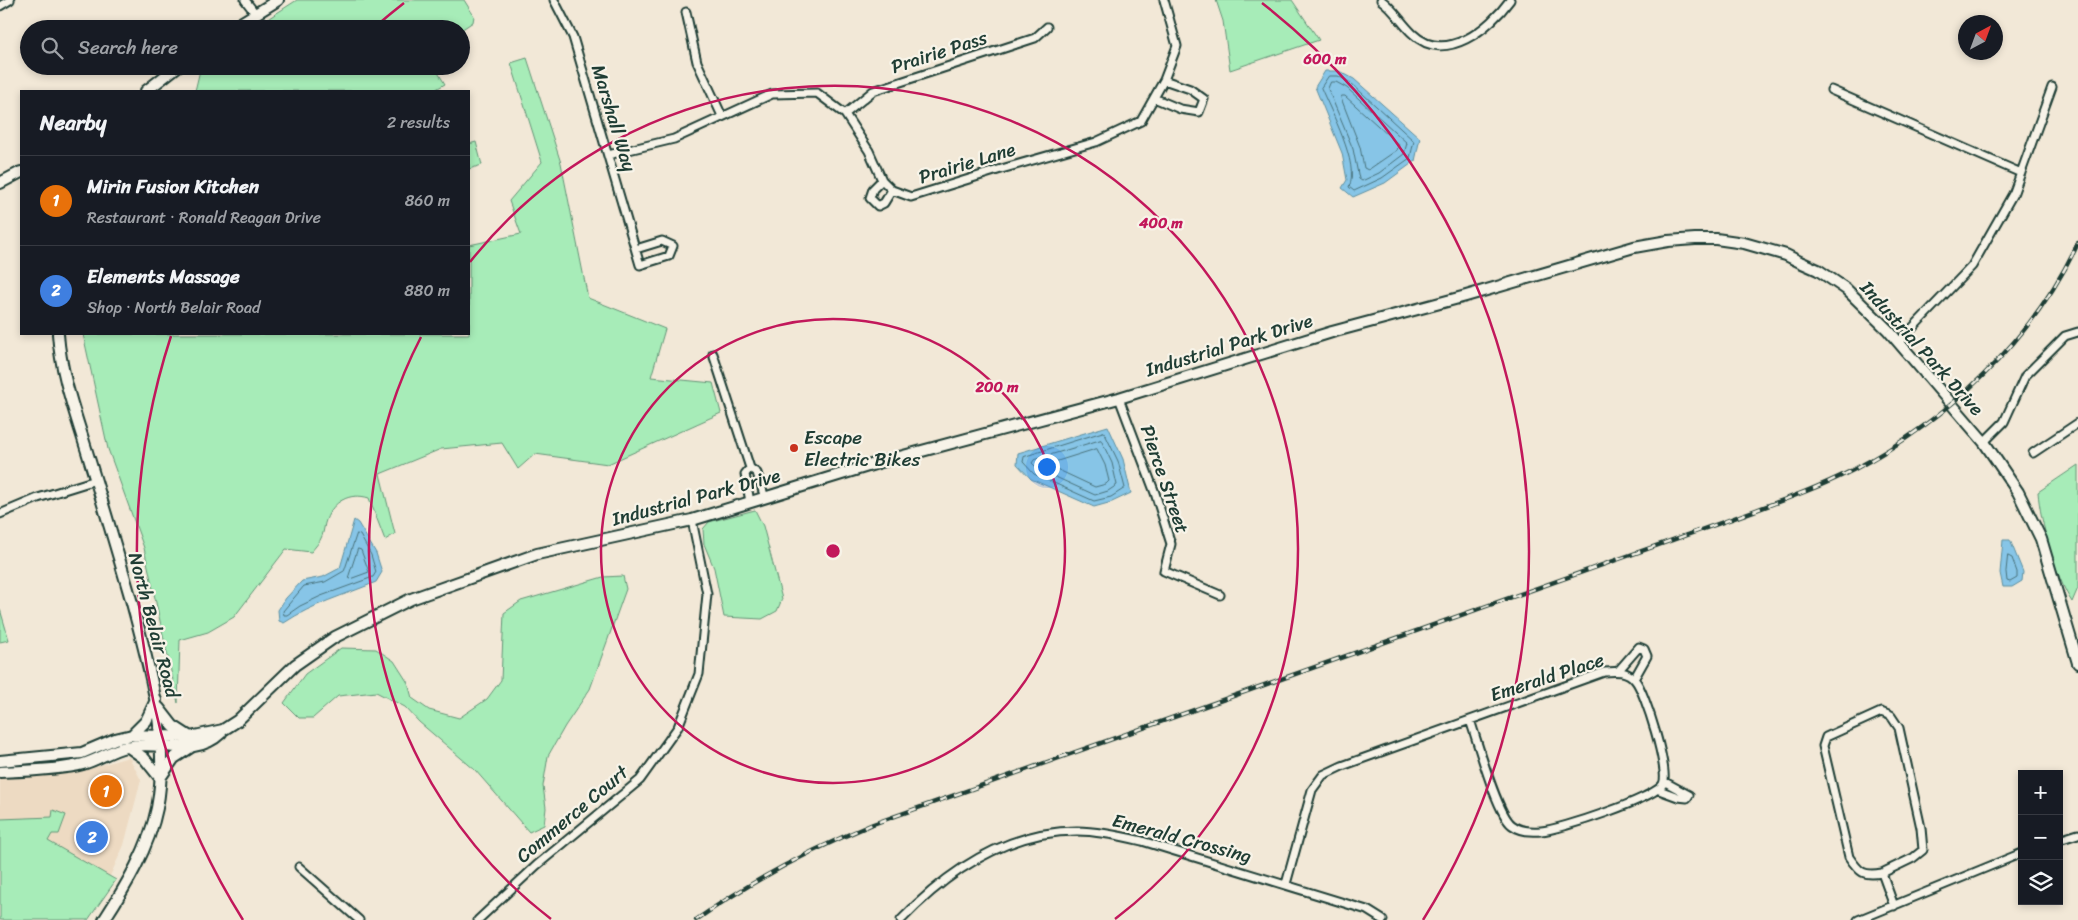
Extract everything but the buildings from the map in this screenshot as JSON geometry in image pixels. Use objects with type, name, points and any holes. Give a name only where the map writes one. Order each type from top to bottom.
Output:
[{"type":"street","points":[[0,6],[10,0]]},
{"type":"street","points":[[245,0],[255,14]]},
{"type":"street","points":[[245,20],[278,0]]},
{"type":"street","name":"Marshall Way","points":[[554,0],[573,37],[640,265],[669,256],[673,246],[662,241],[636,249]]},
{"type":"street","name":"Prairie Lane","points":[[608,155],[674,139],[772,94],[817,93],[845,114],[869,151],[882,180],[892,190],[911,198],[998,170],[1096,142],[1140,121],[1164,80],[1177,46],[1164,0]]},
{"type":"street","points":[[1381,0],[1388,5],[1414,35],[1431,46],[1456,45],[1484,28],[1502,11],[1510,0]]},
{"type":"street","points":[[686,12],[697,62],[722,116]]},
{"type":"street","name":"Prairie Pass","points":[[845,114],[873,91],[1035,38],[1047,27]]},
{"type":"street","points":[[147,90],[166,75]]},
{"type":"street","points":[[1154,98],[1180,109],[1199,112],[1204,99],[1190,89],[1164,80]]},
{"type":"street","points":[[1898,343],[1972,266],[2014,192],[2052,87]]},
{"type":"street","points":[[1832,90],[2021,173]]},
{"type":"street","points":[[0,183],[20,173]]},
{"type":"street","points":[[882,180],[873,189],[870,198],[878,206],[884,203],[892,190]]},
{"type":"street","name":"Industrial Park Drive","points":[[160,741],[191,742],[223,730],[237,721],[296,665],[335,637],[411,599],[538,554],[692,520],[881,462],[1119,398],[1332,332],[1634,247],[1668,240],[1716,239],[1750,245],[1786,255],[1818,270],[1846,289],[1870,311],[1984,442],[2018,492],[2034,521],[2074,633],[2078,663]]},
{"type":"street","points":[[1984,442],[2004,422],[2025,376],[2065,336],[2078,332]]},
{"type":"street","name":"North Belair Road","points":[[58,335],[69,397],[96,480],[137,623],[157,703],[160,741],[160,778],[156,810],[142,852],[130,877],[104,920]]},
{"type":"street","points":[[713,354],[750,468],[757,473],[765,498]]},
{"type":"street","name":"Pierce Street","points":[[1119,398],[1155,493],[1171,544],[1164,571],[1220,595]]},
{"type":"street","points":[[2033,453],[2078,423]]},
{"type":"street","points":[[750,468],[745,474],[750,502]]},
{"type":"street","points":[[0,514],[38,498],[96,480]]},
{"type":"street","name":"Commerce Court","points":[[478,920],[537,865],[640,780],[678,727],[699,674],[707,594],[692,520]]},
{"type":"street","points":[[1619,670],[1639,647],[1644,649],[1646,656],[1634,678],[1643,693],[1650,715],[1663,764],[1665,782],[1689,794],[1687,798],[1678,797],[1659,790]]},
{"type":"street","name":"Emerald Place","points":[[1286,884],[1312,790],[1323,775],[1342,766],[1604,672],[1619,670],[1634,678]]},
{"type":"street","points":[[127,746],[144,758],[160,778],[174,758],[191,742],[173,726],[157,703],[146,721],[132,735]]},
{"type":"street","points":[[1881,712],[1891,716],[1899,728],[1921,828],[1923,850],[1913,858],[1882,873],[1869,875],[1858,870],[1849,857],[1823,746],[1826,737],[1881,712]]},
{"type":"street","name":"Emerald Place","points":[[1470,720],[1501,809],[1511,824],[1527,831],[1543,831],[1624,806],[1659,790],[1665,782]]},
{"type":"street","points":[[0,772],[63,761],[98,748],[115,739],[132,735],[160,741]]},
{"type":"street","points":[[0,761],[63,761],[83,764],[127,746],[160,741]]},
{"type":"street","name":"Emerald Crossing","points":[[901,920],[923,897],[960,868],[999,847],[1052,833],[1078,831],[1112,834],[1142,841],[1367,910],[1383,920]]},
{"type":"street","points":[[2063,839],[2078,834]]},
{"type":"street","points":[[1858,920],[2018,855]]},
{"type":"street","points":[[299,867],[359,920]]},
{"type":"street","points":[[1882,873],[1894,906]]},
{"type":"shaded area","points":[[129,757],[141,780],[124,845],[106,885],[0,920],[0,776],[81,771]]},
{"type":"green space","points":[[297,0],[464,0],[474,16],[473,22],[470,24],[470,20],[266,20]]},
{"type":"green space","points":[[1216,0],[1292,0],[1319,40],[1230,70],[1223,21]]},
{"type":"green space","points":[[527,58],[561,163],[588,298],[665,329],[651,377],[713,383],[721,413],[608,464],[535,454],[518,469],[502,443],[441,449],[380,474],[395,534],[385,540],[369,498],[355,496],[338,503],[329,513],[321,538],[311,552],[286,549],[234,617],[208,632],[180,640],[178,703],[144,548],[108,449],[83,335],[470,335],[470,245],[521,234],[509,201],[542,162],[511,63]]},
{"type":"green space","points":[[199,75],[440,75],[445,84],[435,90],[195,90]]},
{"type":"green space","points":[[476,142],[482,165],[470,169],[470,144]]},
{"type":"green space","points":[[2078,465],[2078,588],[2072,602],[2060,579],[2050,549],[2038,492]]},
{"type":"green space","points":[[755,510],[763,526],[782,599],[777,611],[762,619],[724,617],[714,568],[704,544],[703,529],[709,522]]},
{"type":"green space","points":[[623,576],[626,589],[590,689],[565,726],[548,756],[543,786],[546,808],[544,825],[529,832],[475,770],[419,722],[405,707],[376,692],[338,696],[313,718],[299,718],[284,703],[305,674],[341,648],[376,649],[394,661],[408,683],[412,698],[429,710],[459,718],[487,699],[501,680],[504,613],[521,601],[603,577]]},
{"type":"green space","points":[[0,609],[9,640],[0,642]]},
{"type":"green space","points":[[53,810],[66,815],[59,834],[52,834],[48,841],[116,880],[88,920],[0,920],[0,819],[52,817]]},
{"type":"water","points":[[1325,71],[1339,71],[1354,79],[1420,138],[1415,161],[1385,183],[1353,197],[1342,188],[1347,180],[1342,153],[1315,87]]},
{"type":"water","points":[[1108,426],[1123,459],[1131,493],[1112,502],[1094,507],[1031,479],[1017,464],[1018,453]]},
{"type":"water","points":[[354,520],[358,523],[376,553],[382,572],[376,582],[318,605],[284,623],[279,621],[278,610],[302,581],[323,577],[340,568]]},
{"type":"water","points":[[2003,540],[2010,540],[2023,572],[2022,581],[2012,587],[2003,587],[2000,573]]},
{"type":"railway","points":[[696,920],[738,892],[781,867],[826,844],[873,824],[1726,521],[1838,478],[1888,450],[1922,427],[1954,402],[1984,374],[2012,345],[2037,313],[2059,279],[2078,243]]},
{"type":"place","name":"Escape Electric Bikes","points":[[794,448]]},
{"type":"place","name":"Mirin Fusion Kitchen","points":[[106,791]]},
{"type":"place","name":"Elements Massage","points":[[92,837]]}]
